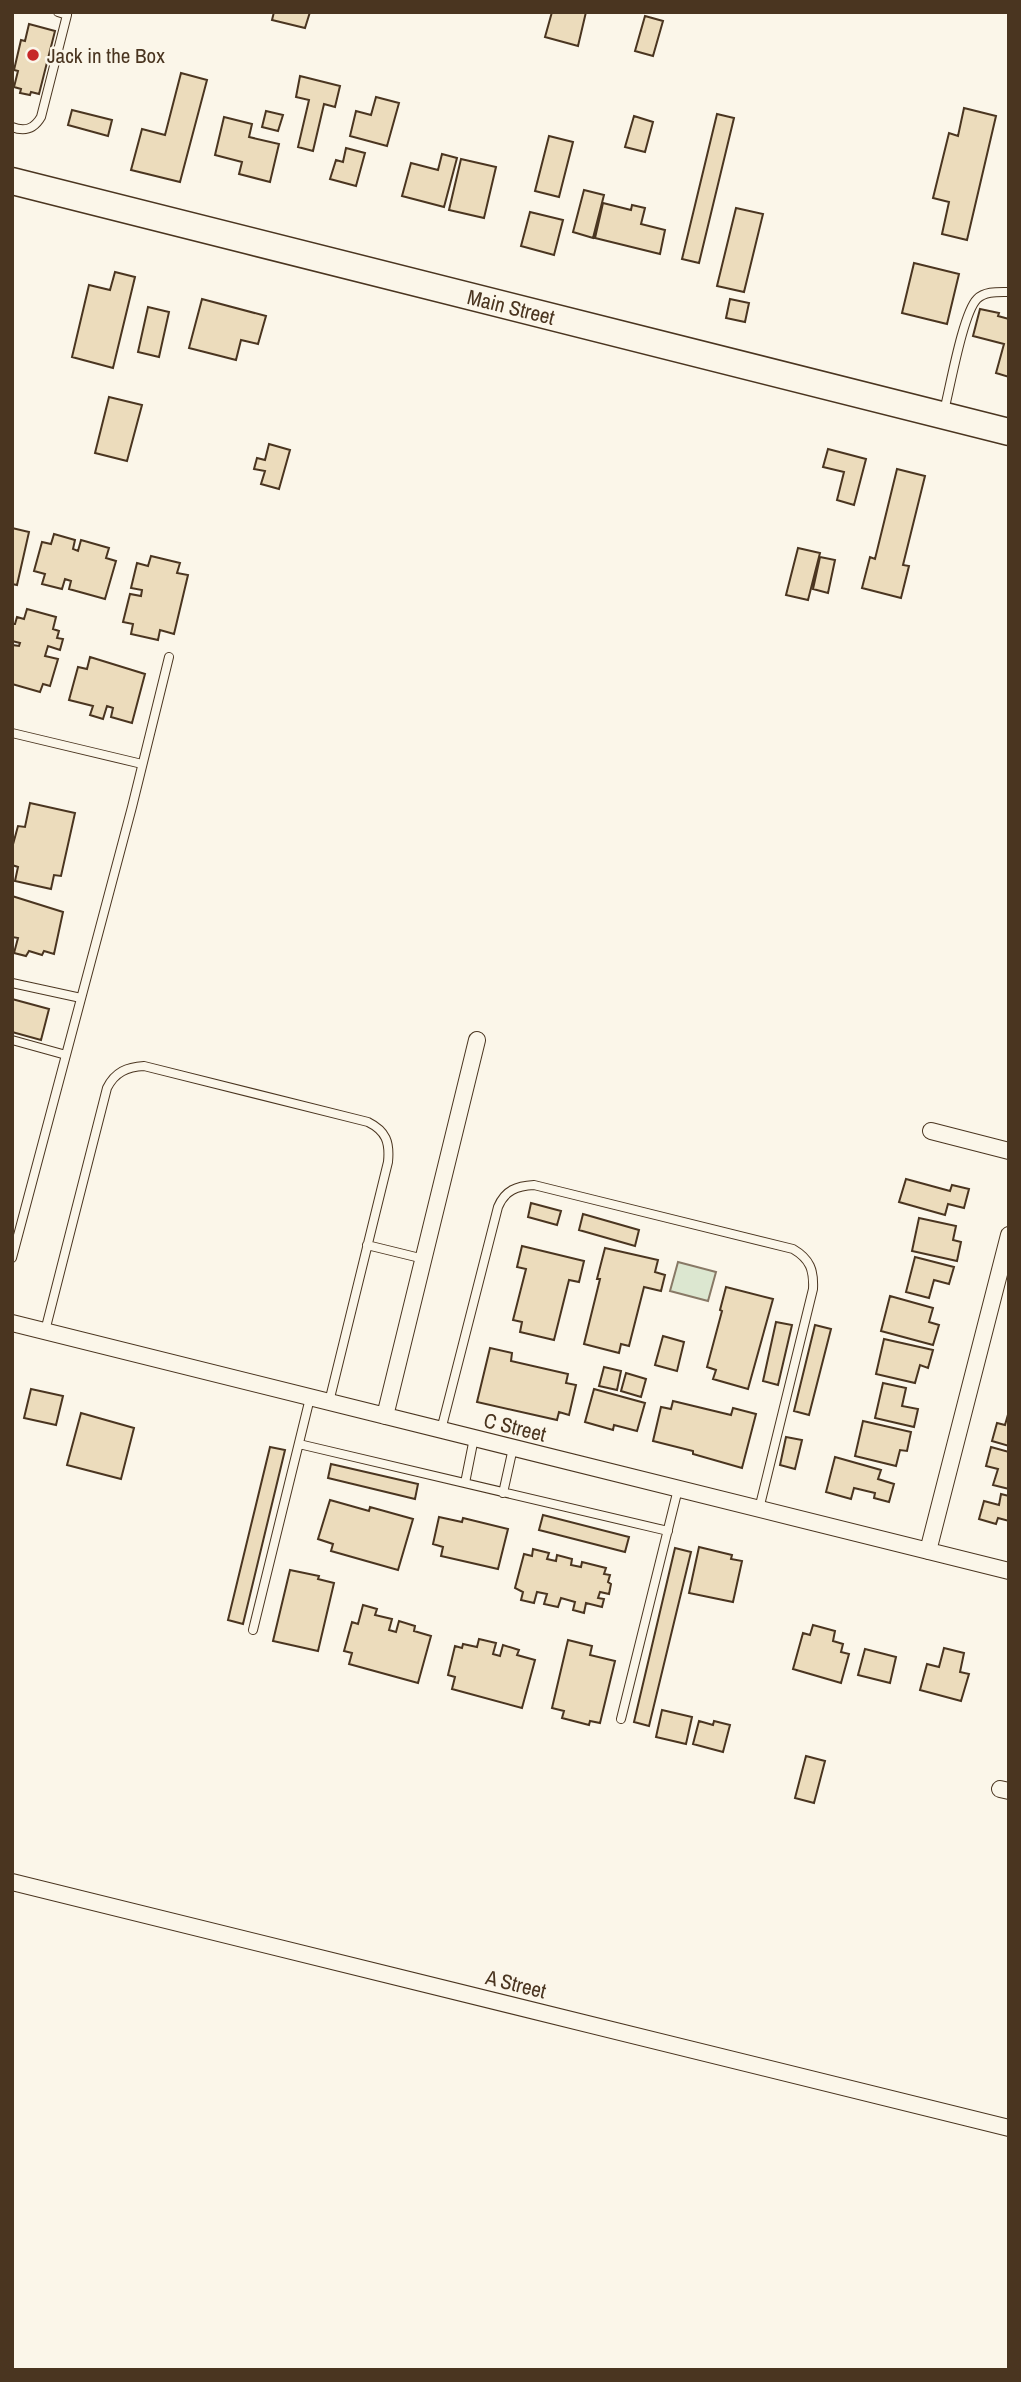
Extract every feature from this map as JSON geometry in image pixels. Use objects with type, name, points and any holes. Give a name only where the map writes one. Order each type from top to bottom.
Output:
[{"type":"main road","name":"Main Street","points":[[12,181],[1009,432]]},
{"type":"street","points":[[385,1416],[477,1040]]},
{"type":"street","points":[[931,1131],[1009,1151]]},
{"type":"street","points":[[928,1550],[1009,1235]]},
{"type":"street","name":"C Street","points":[[12,1323],[1009,1571]]},
{"type":"street","name":"A Street","points":[[12,1882],[1009,2128]]},
{"type":"lane","points":[[12,127],[29,129],[37,124],[41,117],[68,15],[58,12]]},
{"type":"lane","points":[[943,415],[967,318],[976,299],[986,293],[1009,292]]},
{"type":"lane","points":[[12,1258],[169,657]]},
{"type":"lane","points":[[12,733],[142,764]]},
{"type":"lane","points":[[12,983],[81,998]]},
{"type":"lane","points":[[12,1040],[66,1055]]},
{"type":"lane","points":[[46,1331],[107,1088],[111,1079],[126,1069],[144,1066],[368,1122],[378,1127],[386,1136],[388,1162],[329,1402]]},
{"type":"lane","points":[[441,1430],[501,1198],[516,1188],[534,1185],[793,1250],[803,1255],[810,1264],[814,1275],[813,1289],[759,1509]]},
{"type":"lane","points":[[367,1245],[424,1259]]},
{"type":"lane","points":[[253,1630],[310,1398]]},
{"type":"lane","points":[[465,1483],[474,1438]]},
{"type":"lane","points":[[299,1444],[668,1531]]},
{"type":"lane","points":[[503,1493],[513,1448]]},
{"type":"lane","points":[[621,1719],[678,1489]]},
{"type":"green space","points":[[678,1262],[716,1272],[708,1301],[670,1291]]},
{"type":"building","points":[[274,12],[310,12],[305,28],[272,20]]},
{"type":"building","points":[[552,12],[586,12],[578,46],[545,37]]},
{"type":"building","points":[[645,16],[663,21],[653,56],[635,51]]},
{"type":"building","name":"Jack in the Box","points":[[29,24],[55,31],[39,94],[31,92],[30,95],[20,93],[21,89],[14,87],[18,71],[14,70],[21,40],[25,41]]},
{"type":"building","points":[[181,73],[207,80],[180,182],[131,170],[142,129],[165,135]]},
{"type":"building","points":[[300,76],[340,86],[335,107],[324,104],[313,151],[298,147],[309,100],[296,97]]},
{"type":"building","points":[[376,97],[399,103],[387,146],[350,136],[356,111],[371,115]]},
{"type":"building","points":[[964,108],[996,116],[967,240],[942,234],[949,202],[933,198],[949,133],[958,136]]},
{"type":"building","points":[[72,110],[112,120],[108,136],[68,125]]},
{"type":"building","points":[[266,111],[283,115],[278,131],[262,127]]},
{"type":"building","points":[[717,114],[734,118],[699,263],[682,259]]},
{"type":"building","points":[[634,116],[653,122],[645,152],[625,147]]},
{"type":"building","points":[[224,117],[252,124],[249,137],[279,144],[270,182],[239,174],[242,162],[215,155]]},
{"type":"building","points":[[549,136],[573,142],[559,197],[535,191]]},
{"type":"building","points":[[346,148],[365,153],[356,186],[330,179],[336,160],[343,162]]},
{"type":"building","points":[[442,154],[457,158],[444,207],[402,196],[411,163],[438,170]]},
{"type":"building","points":[[461,159],[496,167],[484,218],[449,210]]},
{"type":"building","points":[[584,190],[604,195],[593,238],[573,232]]},
{"type":"building","points":[[603,203],[631,210],[632,205],[645,208],[641,224],[665,230],[660,254],[595,238]]},
{"type":"building","points":[[736,208],[763,214],[744,292],[717,286]]},
{"type":"building","points":[[530,212],[563,220],[554,255],[521,246]]},
{"type":"building","points":[[914,263],[959,274],[947,324],[902,313]]},
{"type":"building","points":[[115,272],[135,277],[113,368],[72,357],[89,285],[110,290]]},
{"type":"building","points":[[202,299],[266,316],[258,344],[241,340],[236,360],[189,348]]},
{"type":"building","points":[[730,299],[749,303],[745,322],[726,318]]},
{"type":"building","points":[[148,307],[169,312],[159,357],[138,352]]},
{"type":"building","points":[[980,309],[999,313],[998,316],[1009,319],[1009,377],[996,373],[1004,344],[973,336]]},
{"type":"building","points":[[109,397],[142,405],[127,461],[95,453]]},
{"type":"building","points":[[269,444],[290,450],[279,489],[261,484],[265,471],[254,469],[257,458],[265,460]]},
{"type":"building","points":[[828,449],[866,459],[854,505],[837,500],[844,472],[823,467]]},
{"type":"building","points":[[897,469],[925,476],[903,565],[909,566],[901,598],[862,588],[870,557],[875,559]]},
{"type":"building","points":[[12,528],[29,532],[17,585],[12,584]]},
{"type":"building","points":[[54,534],[75,540],[73,549],[78,551],[81,540],[109,548],[106,558],[116,561],[105,599],[69,589],[71,581],[65,579],[62,589],[42,584],[45,574],[34,571],[42,542],[51,544]]},
{"type":"building","points":[[798,548],[820,553],[808,600],[786,595]]},
{"type":"building","points":[[151,556],[180,563],[177,573],[188,575],[174,634],[160,630],[158,640],[131,634],[133,624],[123,622],[130,594],[141,596],[142,590],[131,588],[137,563],[148,566]]},
{"type":"building","points":[[820,557],[835,560],[828,593],[813,589]]},
{"type":"building","points":[[27,609],[56,617],[53,629],[59,631],[57,638],[63,639],[60,650],[48,646],[45,656],[58,659],[50,686],[43,684],[40,692],[12,684],[12,645],[19,646],[20,643],[12,641],[12,624],[15,624],[17,617],[24,619]]},
{"type":"building","points":[[90,657],[145,674],[132,723],[111,717],[113,708],[107,706],[103,719],[90,715],[93,706],[69,700],[78,667],[87,669]]},
{"type":"building","points":[[30,803],[75,813],[61,876],[54,875],[51,889],[15,881],[18,867],[12,865],[12,848],[18,826],[25,827]]},
{"type":"building","points":[[12,896],[63,912],[54,954],[44,951],[42,955],[29,951],[26,956],[14,953],[18,938],[12,937]]},
{"type":"building","points":[[12,999],[49,1009],[41,1040],[12,1032]]},
{"type":"building","points":[[906,1179],[950,1191],[952,1185],[969,1189],[964,1208],[948,1204],[945,1215],[899,1202]]},
{"type":"building","points":[[531,1203],[561,1211],[557,1225],[528,1217]]},
{"type":"building","points":[[583,1214],[639,1230],[635,1246],[579,1230]]},
{"type":"building","points":[[919,1218],[956,1226],[953,1240],[961,1242],[957,1261],[912,1251]]},
{"type":"building","points":[[522,1246],[584,1261],[579,1282],[569,1280],[554,1340],[520,1332],[522,1322],[513,1320],[526,1269],[517,1267]]},
{"type":"building","points":[[605,1248],[658,1260],[655,1272],[665,1275],[661,1291],[644,1287],[629,1346],[621,1344],[619,1353],[584,1344]]},
{"type":"building","points":[[915,1257],[954,1267],[949,1284],[934,1280],[929,1298],[906,1292]]},
{"type":"building","points":[[726,1287],[773,1299],[748,1389],[713,1379],[716,1370],[707,1367]]},
{"type":"building","points":[[890,1296],[933,1308],[929,1322],[939,1325],[933,1345],[881,1331]]},
{"type":"building","points":[[776,1322],[792,1325],[778,1385],[763,1381]]},
{"type":"building","points":[[815,1325],[831,1329],[809,1415],[794,1411]]},
{"type":"building","points":[[663,1336],[684,1342],[677,1371],[655,1365]]},
{"type":"building","points":[[884,1339],[933,1350],[928,1368],[920,1365],[915,1383],[876,1374]]},
{"type":"building","points":[[490,1348],[512,1353],[511,1361],[568,1374],[566,1383],[576,1385],[569,1415],[559,1412],[557,1420],[477,1402]]},
{"type":"building","points":[[604,1367],[621,1371],[617,1390],[599,1386]]},
{"type":"building","points":[[626,1373],[646,1379],[641,1397],[621,1391]]},
{"type":"building","points":[[883,1383],[906,1388],[902,1406],[918,1409],[914,1427],[875,1418]]},
{"type":"building","points":[[31,1389],[63,1396],[56,1425],[24,1418]]},
{"type":"building","points":[[594,1389],[645,1403],[637,1431],[614,1425],[613,1430],[585,1422]]},
{"type":"building","points":[[673,1401],[731,1415],[733,1408],[756,1414],[742,1468],[653,1441],[661,1407],[671,1409]]},
{"type":"building","points":[[1009,1411],[1009,1446],[992,1441],[997,1423],[1005,1425]]},
{"type":"building","points":[[81,1413],[134,1428],[121,1479],[67,1465]]},
{"type":"building","points":[[863,1421],[911,1432],[907,1451],[900,1450],[896,1466],[855,1456]]},
{"type":"building","points":[[786,1437],[802,1440],[795,1469],[780,1465]]},
{"type":"building","points":[[270,1447],[285,1450],[243,1624],[228,1620]]},
{"type":"building","points":[[991,1447],[1009,1452],[1009,1489],[993,1485],[998,1469],[986,1466]]},
{"type":"building","points":[[835,1457],[881,1470],[878,1479],[894,1484],[889,1502],[874,1498],[875,1493],[854,1488],[851,1499],[826,1492]]},
{"type":"building","points":[[331,1464],[418,1484],[415,1499],[328,1478]]},
{"type":"building","points":[[1001,1494],[1009,1496],[1009,1521],[998,1518],[996,1524],[979,1519],[984,1501],[999,1505]]},
{"type":"building","points":[[330,1500],[369,1511],[370,1507],[413,1519],[398,1570],[331,1551],[333,1544],[318,1539]]},
{"type":"building","points":[[543,1515],[629,1537],[625,1552],[539,1530]]},
{"type":"building","points":[[439,1517],[462,1522],[463,1518],[508,1529],[498,1569],[441,1556],[443,1547],[433,1544]]},
{"type":"building","points":[[699,1547],[732,1555],[731,1559],[742,1561],[733,1602],[689,1593]]},
{"type":"building","points":[[675,1548],[691,1552],[649,1726],[634,1722]]},
{"type":"building","points":[[533,1549],[549,1553],[547,1559],[556,1561],[557,1555],[572,1559],[571,1565],[581,1567],[582,1562],[606,1568],[604,1574],[610,1575],[608,1582],[611,1584],[609,1594],[600,1592],[598,1598],[604,1599],[602,1607],[586,1603],[584,1613],[573,1610],[575,1602],[561,1598],[558,1607],[544,1604],[547,1594],[537,1592],[534,1603],[521,1600],[523,1592],[515,1588],[524,1554],[532,1556]]},
{"type":"building","points":[[290,1570],[319,1576],[318,1579],[334,1583],[318,1651],[273,1641]]},
{"type":"building","points":[[363,1605],[377,1609],[375,1615],[392,1619],[389,1630],[396,1632],[399,1621],[415,1626],[414,1631],[431,1636],[418,1683],[349,1664],[352,1653],[344,1651],[352,1622],[358,1624]]},
{"type":"building","points":[[813,1625],[835,1631],[833,1641],[843,1644],[841,1652],[849,1654],[841,1683],[793,1669],[803,1633],[810,1635]]},
{"type":"building","points":[[479,1639],[496,1643],[493,1654],[500,1656],[503,1645],[519,1650],[517,1655],[535,1660],[522,1708],[452,1689],[455,1677],[448,1675],[455,1646],[462,1648],[463,1644],[477,1647]]},
{"type":"building","points":[[568,1640],[592,1646],[590,1655],[615,1661],[600,1723],[590,1721],[589,1725],[562,1718],[564,1711],[552,1708]]},
{"type":"building","points":[[944,1648],[964,1653],[960,1672],[969,1674],[961,1701],[920,1690],[927,1664],[939,1667]]},
{"type":"building","points":[[865,1649],[896,1657],[890,1683],[858,1675]]},
{"type":"building","points":[[662,1710],[692,1717],[686,1744],[656,1737]]},
{"type":"building","points":[[699,1721],[713,1725],[714,1721],[730,1725],[723,1752],[693,1744]]},
{"type":"building","points":[[806,1756],[825,1761],[814,1803],[795,1798]]},
{"type":"place","name":"Jack in the Box","points":[[33,55]]}]
